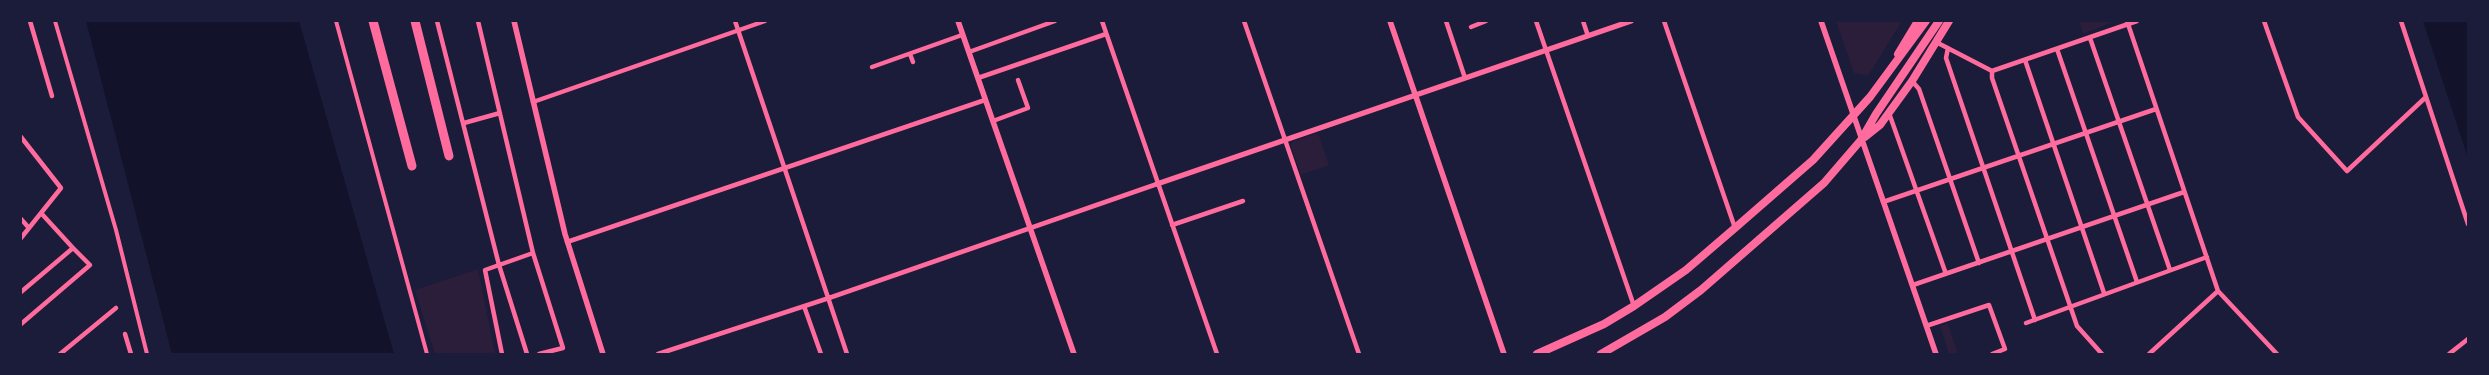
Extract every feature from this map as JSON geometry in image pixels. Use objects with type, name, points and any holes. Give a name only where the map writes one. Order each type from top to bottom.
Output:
[{"type":"highway","points":[[373,21],[412,166]]},
{"type":"highway","points":[[415,21],[449,156]]},
{"type":"main road","points":[[1880,84],[1918,21]]},
{"type":"main road","points":[[1537,354],[1604,324],[1686,270],[1813,160],[1880,84],[1926,21]]},
{"type":"main road","points":[[1601,354],[1665,317],[1701,290],[1824,183],[1861,140],[1876,114],[1939,21]]},
{"type":"main road","points":[[1861,140],[1880,125],[1912,82],[1949,21]]},
{"type":"street","points":[[30,21],[52,96]]},
{"type":"street","points":[[55,21],[116,230],[147,354]]},
{"type":"street","points":[[336,21],[427,354]]},
{"type":"street","points":[[436,21],[500,265],[527,354]]},
{"type":"street","points":[[478,21],[533,253],[563,348],[538,354]]},
{"type":"street","points":[[514,21],[567,242],[603,354]]},
{"type":"street","points":[[734,21],[847,354]]},
{"type":"street","points":[[533,102],[765,21]]},
{"type":"street","points":[[958,21],[1031,226],[1074,354]]},
{"type":"street","points":[[968,52],[1055,21]]},
{"type":"street","points":[[1102,21],[1217,354]]},
{"type":"street","points":[[1244,21],[1359,354]]},
{"type":"street","points":[[1391,21],[1504,354]]},
{"type":"street","points":[[1446,21],[1465,78]]},
{"type":"street","points":[[1470,27],[1486,21]]},
{"type":"street","points":[[1536,21],[1634,306]]},
{"type":"street","points":[[1583,21],[1588,36]]},
{"type":"street","points":[[658,354],[829,298],[1031,226],[1546,51],[1623,22],[1631,21]]},
{"type":"street","points":[[1664,21],[1735,228]]},
{"type":"street","points":[[1822,21],[1861,140],[1936,354]]},
{"type":"street","points":[[1936,42],[1992,71],[2137,21]]},
{"type":"street","points":[[2264,21],[2298,117],[2347,171],[2426,97]]},
{"type":"street","points":[[2401,21],[2468,224]]},
{"type":"street","points":[[2128,23],[2218,290],[2277,354]]},
{"type":"street","points":[[978,78],[1106,34]]},
{"type":"street","points":[[872,67],[962,35]]},
{"type":"street","points":[[2090,38],[2170,270]]},
{"type":"street","points":[[1948,48],[1946,58],[2035,320]]},
{"type":"street","points":[[2057,49],[2137,282]]},
{"type":"street","points":[[910,54],[913,62]]},
{"type":"street","points":[[2024,60],[2104,293]]},
{"type":"street","points":[[1992,71],[1992,78],[2076,326],[2102,354]]},
{"type":"street","points":[[993,121],[1028,108],[1018,80]]},
{"type":"street","points":[[1912,82],[1919,89],[1980,263]]},
{"type":"street","points":[[567,242],[985,100]]},
{"type":"street","points":[[1883,202],[2156,109]]},
{"type":"street","points":[[464,123],[500,113]]},
{"type":"street","points":[[1889,113],[1918,190],[1946,274]]},
{"type":"street","points":[[21,137],[23,143],[61,188],[21,238]]},
{"type":"street","points":[[1913,285],[2184,192]]},
{"type":"street","points":[[1172,225],[1243,201]]},
{"type":"street","points":[[21,324],[90,266],[42,213]]},
{"type":"street","points":[[21,219],[29,228]]},
{"type":"street","points":[[21,292],[73,248]]},
{"type":"street","points":[[502,354],[485,270],[533,253]]},
{"type":"street","points":[[2026,322],[2207,257]]},
{"type":"street","points":[[2150,354],[2218,290]]},
{"type":"street","points":[[1926,326],[1989,305],[2005,349],[1992,354]]},
{"type":"street","points":[[804,306],[821,354]]},
{"type":"street","points":[[60,354],[116,308]]},
{"type":"street","points":[[125,334],[131,354]]},
{"type":"street","points":[[2449,354],[2468,339]]},
{"type":"shaded area","points":[[86,21],[299,21],[394,354],[172,354]]},
{"type":"shaded area","points":[[1836,21],[1902,21],[1868,76],[1854,73]]},
{"type":"shaded area","points":[[2079,21],[2115,21],[2083,34]]},
{"type":"shaded area","points":[[2423,21],[2468,21],[2468,158]]},
{"type":"shaded area","points":[[1318,133],[1329,165],[1301,175],[1291,146],[1292,142]]},
{"type":"shaded area","points":[[478,269],[495,354],[435,354],[415,290]]},
{"type":"shaded area","points":[[1948,324],[1958,354],[1949,354],[1940,326]]}]
